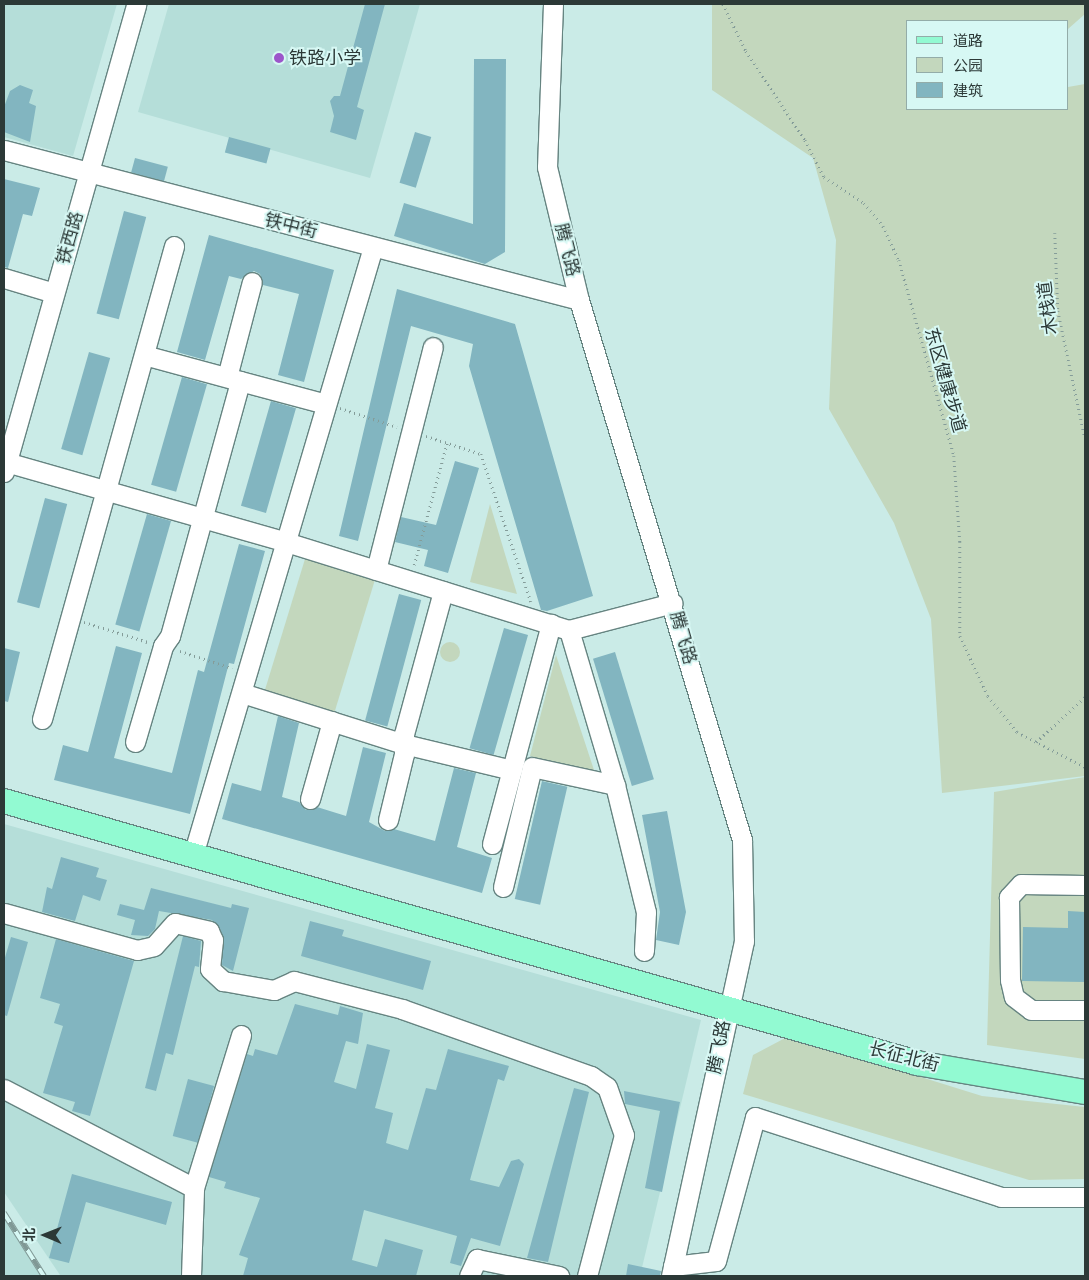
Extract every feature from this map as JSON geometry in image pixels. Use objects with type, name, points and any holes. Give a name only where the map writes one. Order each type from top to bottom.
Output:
[{"type":"main road","name":"长征北街","points":[[4,801],[727,1006],[917,1063],[1085,1092]]},
{"type":"street","name":"铁西路","points":[[5,467],[136,4]]},
{"type":"street","name":"腾飞路","points":[[553,4],[547,167],[579,300],[673,603],[742,840],[744,941],[727,1006],[672,1271]]},
{"type":"street","name":"铁中街","points":[[4,150],[88,174],[579,300]]},
{"type":"street","points":[[42,720],[174,246]]},
{"type":"street","points":[[193,855],[373,246]]},
{"type":"street","points":[[4,278],[54,293]]},
{"type":"street","points":[[135,742],[163,646],[170,636],[202,518],[234,379],[252,282]]},
{"type":"street","points":[[376,570],[433,347]]},
{"type":"street","points":[[144,354],[326,404]]},
{"type":"street","points":[[5,467],[106,490],[286,542],[552,625],[673,603]]},
{"type":"street","points":[[388,820],[404,744],[443,591]]},
{"type":"street","points":[[492,844],[552,625]]},
{"type":"street","points":[[552,625],[615,785],[646,912],[644,950]]},
{"type":"street","points":[[242,693],[404,744],[512,770]]},
{"type":"street","points":[[310,799],[332,721]]},
{"type":"street","points":[[503,887],[532,767],[615,785]]},
{"type":"street","points":[[1085,885],[1021,884],[1009,896],[1010,980],[1014,997],[1031,1010],[1085,1010]]},
{"type":"street","points":[[4,914],[137,950],[154,946],[175,923],[209,931],[214,940],[210,969],[222,981],[274,990],[294,981],[402,1009],[591,1076],[607,1087],[624,1136],[587,1276]]},
{"type":"street","points":[[192,1276],[194,1188],[241,1035]]},
{"type":"street","points":[[4,1089],[194,1188]]},
{"type":"street","points":[[672,1271],[716,1261],[755,1117],[1001,1198],[1085,1197]]},
{"type":"street","points":[[469,1276],[477,1259],[559,1276]]},
{"type":"path","name":"东区健康步道","points":[[723,4],[746,51],[805,140],[824,177],[864,204],[883,226],[898,260],[954,456],[960,542],[960,636],[988,696],[1017,732],[1085,766]]},
{"type":"path","name":"木栈道","points":[[1055,233],[1058,311],[1085,438]]},
{"type":"path","points":[[326,404],[481,454],[552,625]]},
{"type":"path","points":[[410,580],[447,443]]},
{"type":"path","points":[[70,618],[247,673]]},
{"type":"path","points":[[1036,742],[1085,698]]},
{"type":"shaded area","points":[[4,4],[117,4],[73,156],[4,137]]},
{"type":"shaded area","name":"铁路小学","points":[[169,4],[420,4],[370,178],[138,112]]},
{"type":"shaded area","points":[[4,824],[701,1020],[640,1276],[60,1275],[4,1192]]},
{"type":"shaded area","points":[[4,1214],[47,1276],[4,1276]]},
{"type":"green space","points":[[712,4],[1085,4],[1085,14],[1069,28],[1069,20],[906,20],[906,110],[1069,110],[1069,87],[1085,84],[1085,776],[942,793],[931,619],[894,523],[829,409],[836,240],[813,158],[712,90]]},
{"type":"green space","points":[[490,504],[517,594],[470,582]]},
{"type":"green space","points":[[305,559],[375,580],[334,715],[264,694]]},
{"type":"green space","points":[[450,642],[457,645],[460,652],[457,659],[450,662],[443,659],[440,652],[443,645]]},
{"type":"green space","points":[[556,655],[595,773],[530,756]]},
{"type":"green space","points":[[1085,777],[1085,1059],[987,1045],[994,792]]},
{"type":"green space","points":[[789,1036],[982,1096],[1085,1107],[1085,1179],[1029,1180],[743,1094],[753,1055]]},
{"type":"building","points":[[365,4],[385,4],[357,107],[364,110],[356,140],[330,132],[334,116],[330,101],[334,96],[340,96]]},
{"type":"building","points":[[474,59],[506,59],[505,252],[485,264],[394,236],[404,203],[473,224]]},
{"type":"building","points":[[20,85],[33,90],[29,103],[36,106],[30,142],[4,132],[4,107],[10,91]]},
{"type":"building","points":[[415,132],[431,137],[416,188],[400,183]]},
{"type":"building","points":[[229,137],[271,148],[266,164],[225,152]]},
{"type":"building","points":[[135,158],[168,167],[164,181],[131,172]]},
{"type":"building","points":[[4,179],[40,188],[32,216],[23,214],[8,268],[4,267]]},
{"type":"building","points":[[124,211],[146,217],[119,319],[97,313]]},
{"type":"building","points":[[209,235],[334,270],[304,382],[278,375],[299,294],[263,285],[260,274],[254,271],[241,279],[229,276],[205,360],[177,352]]},
{"type":"building","points":[[397,289],[515,324],[593,596],[547,611],[541,610],[469,366],[473,344],[411,326],[358,541],[339,536]]},
{"type":"building","points":[[89,352],[110,358],[82,455],[61,449]]},
{"type":"building","points":[[182,377],[207,384],[176,492],[151,485]]},
{"type":"building","points":[[271,401],[296,408],[266,513],[241,506]]},
{"type":"building","points":[[455,461],[479,468],[448,573],[424,566],[428,550],[395,542],[401,517],[436,525]]},
{"type":"building","points":[[45,498],[67,504],[39,608],[17,602]]},
{"type":"building","points":[[147,514],[171,521],[139,631],[115,625]]},
{"type":"building","points":[[239,544],[265,551],[234,664],[229,663],[190,814],[54,780],[63,745],[88,752],[116,646],[142,653],[114,758],[172,773],[198,670],[204,672]]},
{"type":"building","points":[[399,594],[421,600],[387,726],[365,721]]},
{"type":"building","points":[[504,628],[528,635],[494,755],[470,748]]},
{"type":"building","points":[[4,648],[20,652],[8,702],[4,701]]},
{"type":"building","points":[[615,652],[654,779],[632,786],[593,659]]},
{"type":"building","points":[[278,716],[299,723],[282,797],[299,802],[306,810],[317,807],[346,816],[363,747],[386,753],[369,822],[385,831],[394,829],[435,841],[454,768],[476,773],[457,847],[492,858],[482,893],[222,819],[232,783],[261,791]]},
{"type":"building","points":[[542,781],[567,787],[540,905],[515,899]]},
{"type":"building","points":[[667,811],[686,912],[679,945],[656,940],[660,912],[642,815]]},
{"type":"building","points":[[61,857],[99,868],[96,877],[107,880],[100,901],[83,895],[75,921],[42,912],[47,887],[52,889]]},
{"type":"building","points":[[151,888],[231,908],[232,904],[249,908],[233,971],[222,965],[223,936],[212,920],[159,911],[155,929],[148,936],[131,935],[135,920],[117,915],[120,904],[144,910]]},
{"type":"building","points":[[1068,911],[1085,912],[1085,982],[1022,981],[1023,927],[1068,928]]},
{"type":"building","points":[[310,921],[344,930],[342,936],[431,961],[423,990],[301,956]]},
{"type":"building","points":[[183,936],[201,941],[199,967],[195,966],[173,1055],[166,1053],[156,1091],[145,1088]]},
{"type":"building","points":[[11,937],[28,942],[7,1016],[4,1015],[4,961]]},
{"type":"building","points":[[56,939],[134,961],[90,1116],[72,1111],[75,1102],[43,1093],[63,1026],[54,1023],[60,1004],[40,998]]},
{"type":"building","points":[[295,1004],[338,1015],[340,1006],[363,1013],[358,1044],[346,1041],[334,1082],[356,1089],[367,1044],[390,1050],[375,1108],[393,1113],[386,1143],[408,1150],[426,1088],[436,1090],[448,1049],[509,1066],[504,1081],[498,1079],[470,1180],[499,1187],[511,1161],[519,1159],[524,1164],[500,1246],[471,1238],[461,1266],[450,1263],[457,1236],[364,1210],[352,1260],[377,1267],[385,1239],[423,1250],[416,1276],[243,1276],[248,1258],[239,1255],[260,1198],[224,1188],[226,1182],[209,1177],[247,1054],[253,1056],[255,1049],[277,1055]]},
{"type":"building","points":[[188,1079],[214,1086],[199,1143],[173,1136]]},
{"type":"building","points":[[574,1088],[589,1092],[548,1262],[527,1258]]},
{"type":"building","points":[[624,1091],[680,1102],[662,1192],[645,1188],[660,1111],[625,1104]]},
{"type":"building","points":[[72,1174],[172,1202],[166,1225],[86,1202],[69,1263],[49,1258]]},
{"type":"building","points":[[628,1264],[661,1271],[660,1276],[626,1276]]},
{"type":"railway","points":[[4,1213],[44,1276]]},
{"type":"place","name":"铁路小学","points":[[279,58]]}]
